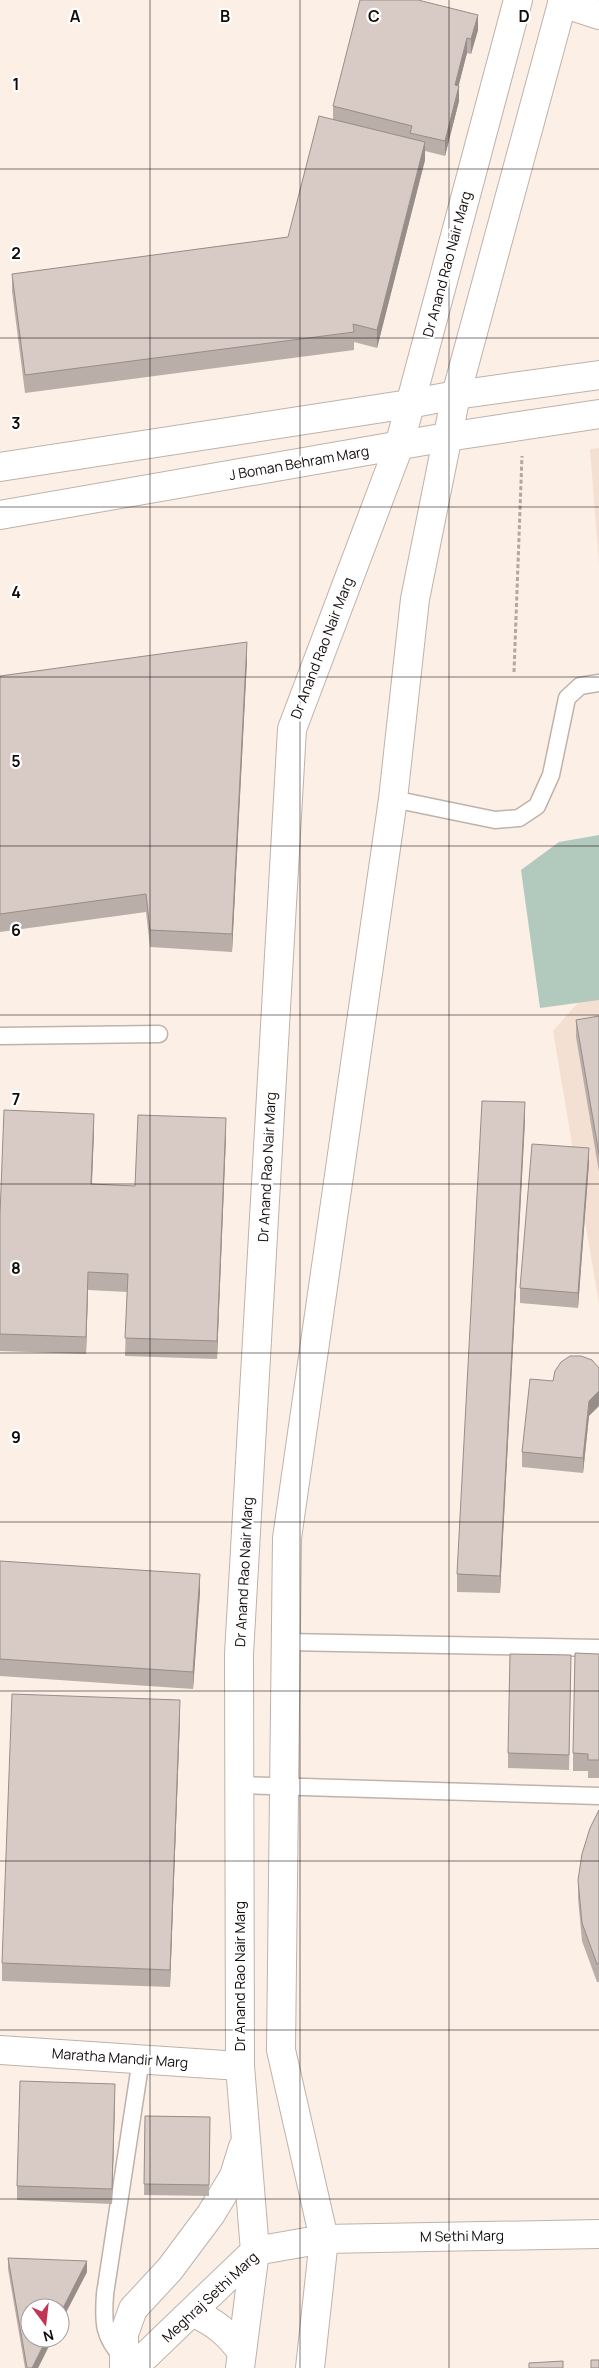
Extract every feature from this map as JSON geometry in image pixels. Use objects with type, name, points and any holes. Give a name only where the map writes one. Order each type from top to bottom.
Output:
[{"type":"main road","name":"Dr Anand Rao Nair Marg","points":[[241,2361],[255,2252],[240,2066],[239,1654],[292,729],[399,446],[518,0]]},
{"type":"main road","points":[[310,2368],[324,2239],[281,2050],[287,1538],[393,799],[416,599],[447,437],[456,395],[563,2],[599,15]]},
{"type":"main road","points":[[0,467],[599,374]]},
{"type":"main road","name":"J Boman Behram Marg","points":[[0,515],[447,437],[599,414]]},
{"type":"main road","name":"Maratha Mandir Marg","points":[[0,2050],[240,2066]]},
{"type":"main road","points":[[127,2365],[124,2334],[133,2309],[170,2269],[211,2214],[234,2176],[246,2139]]},
{"type":"main road","name":"M Sethi Marg","points":[[324,2239],[599,2234]]},
{"type":"main road","name":"Meghraj Sethi Marg","points":[[127,2365],[192,2312],[255,2252],[324,2239]]},
{"type":"main road","points":[[192,2312],[211,2320],[234,2340],[241,2361]]},
{"type":"lane","points":[[393,799],[495,820],[519,818],[536,806],[551,775],[568,698],[580,686],[599,683]]},
{"type":"lane","points":[[0,1036],[158,1034]]},
{"type":"lane","points":[[286,1642],[599,1648]]},
{"type":"lane","points":[[240,1785],[599,1796]]},
{"type":"lane","points":[[127,2365],[112,2347],[103,2324],[105,2294],[141,2059]]},
{"type":"path","points":[[514,672],[522,448]]},
{"type":"shaded area","points":[[599,448],[599,565],[590,449]]},
{"type":"shaded area","points":[[599,979],[599,1304],[553,1031]]},
{"type":"green space","points":[[599,835],[599,1000],[540,1008],[521,870],[559,842]]},
{"type":"building","points":[[360,0],[418,0],[478,15],[471,39],[467,38],[455,85],[459,86],[445,141],[410,133],[412,126],[333,106]]},
{"type":"building","points":[[319,116],[425,142],[377,330],[353,324],[354,332],[25,375],[12,274],[288,237]]},
{"type":"building","points":[[247,642],[232,934],[150,930],[146,894],[0,914],[0,676]]},
{"type":"building","points":[[599,1016],[599,1154],[576,1020]]},
{"type":"building","points":[[482,1101],[525,1102],[500,1576],[457,1574]]},
{"type":"building","points":[[4,1110],[94,1114],[91,1184],[135,1186],[138,1115],[226,1118],[217,1341],[125,1338],[128,1274],[88,1272],[86,1337],[0,1334],[0,1215]]},
{"type":"building","points":[[532,1144],[589,1148],[578,1293],[520,1288]]},
{"type":"building","points":[[570,1356],[581,1356],[592,1360],[599,1368],[599,1391],[589,1401],[583,1458],[522,1452],[530,1379],[553,1381],[555,1371],[561,1362]]},
{"type":"building","points":[[0,1561],[200,1574],[193,1672],[0,1659]]},
{"type":"building","points":[[575,1653],[599,1654],[599,1760],[588,1760],[588,1754],[573,1753]]},
{"type":"building","points":[[510,1654],[571,1655],[569,1755],[508,1753]]},
{"type":"building","points":[[12,1694],[180,1700],[170,1970],[2,1963]]},
{"type":"building","points":[[599,1810],[599,1964],[597,1964],[582,1923],[578,1880],[582,1854],[590,1828]]},
{"type":"building","points":[[20,2081],[115,2084],[112,2189],[17,2186]]},
{"type":"building","points":[[145,2116],[210,2117],[209,2185],[144,2184]]},
{"type":"building","points":[[8,2258],[87,2261],[68,2298],[20,2298],[20,2327]]},
{"type":"building","points":[[24,2348],[42,2348],[32,2368],[27,2368]]},
{"type":"building","points":[[591,2360],[599,2360],[599,2368],[591,2368]]},
{"type":"building","points":[[563,2361],[563,2368],[529,2368],[529,2363]]}]
